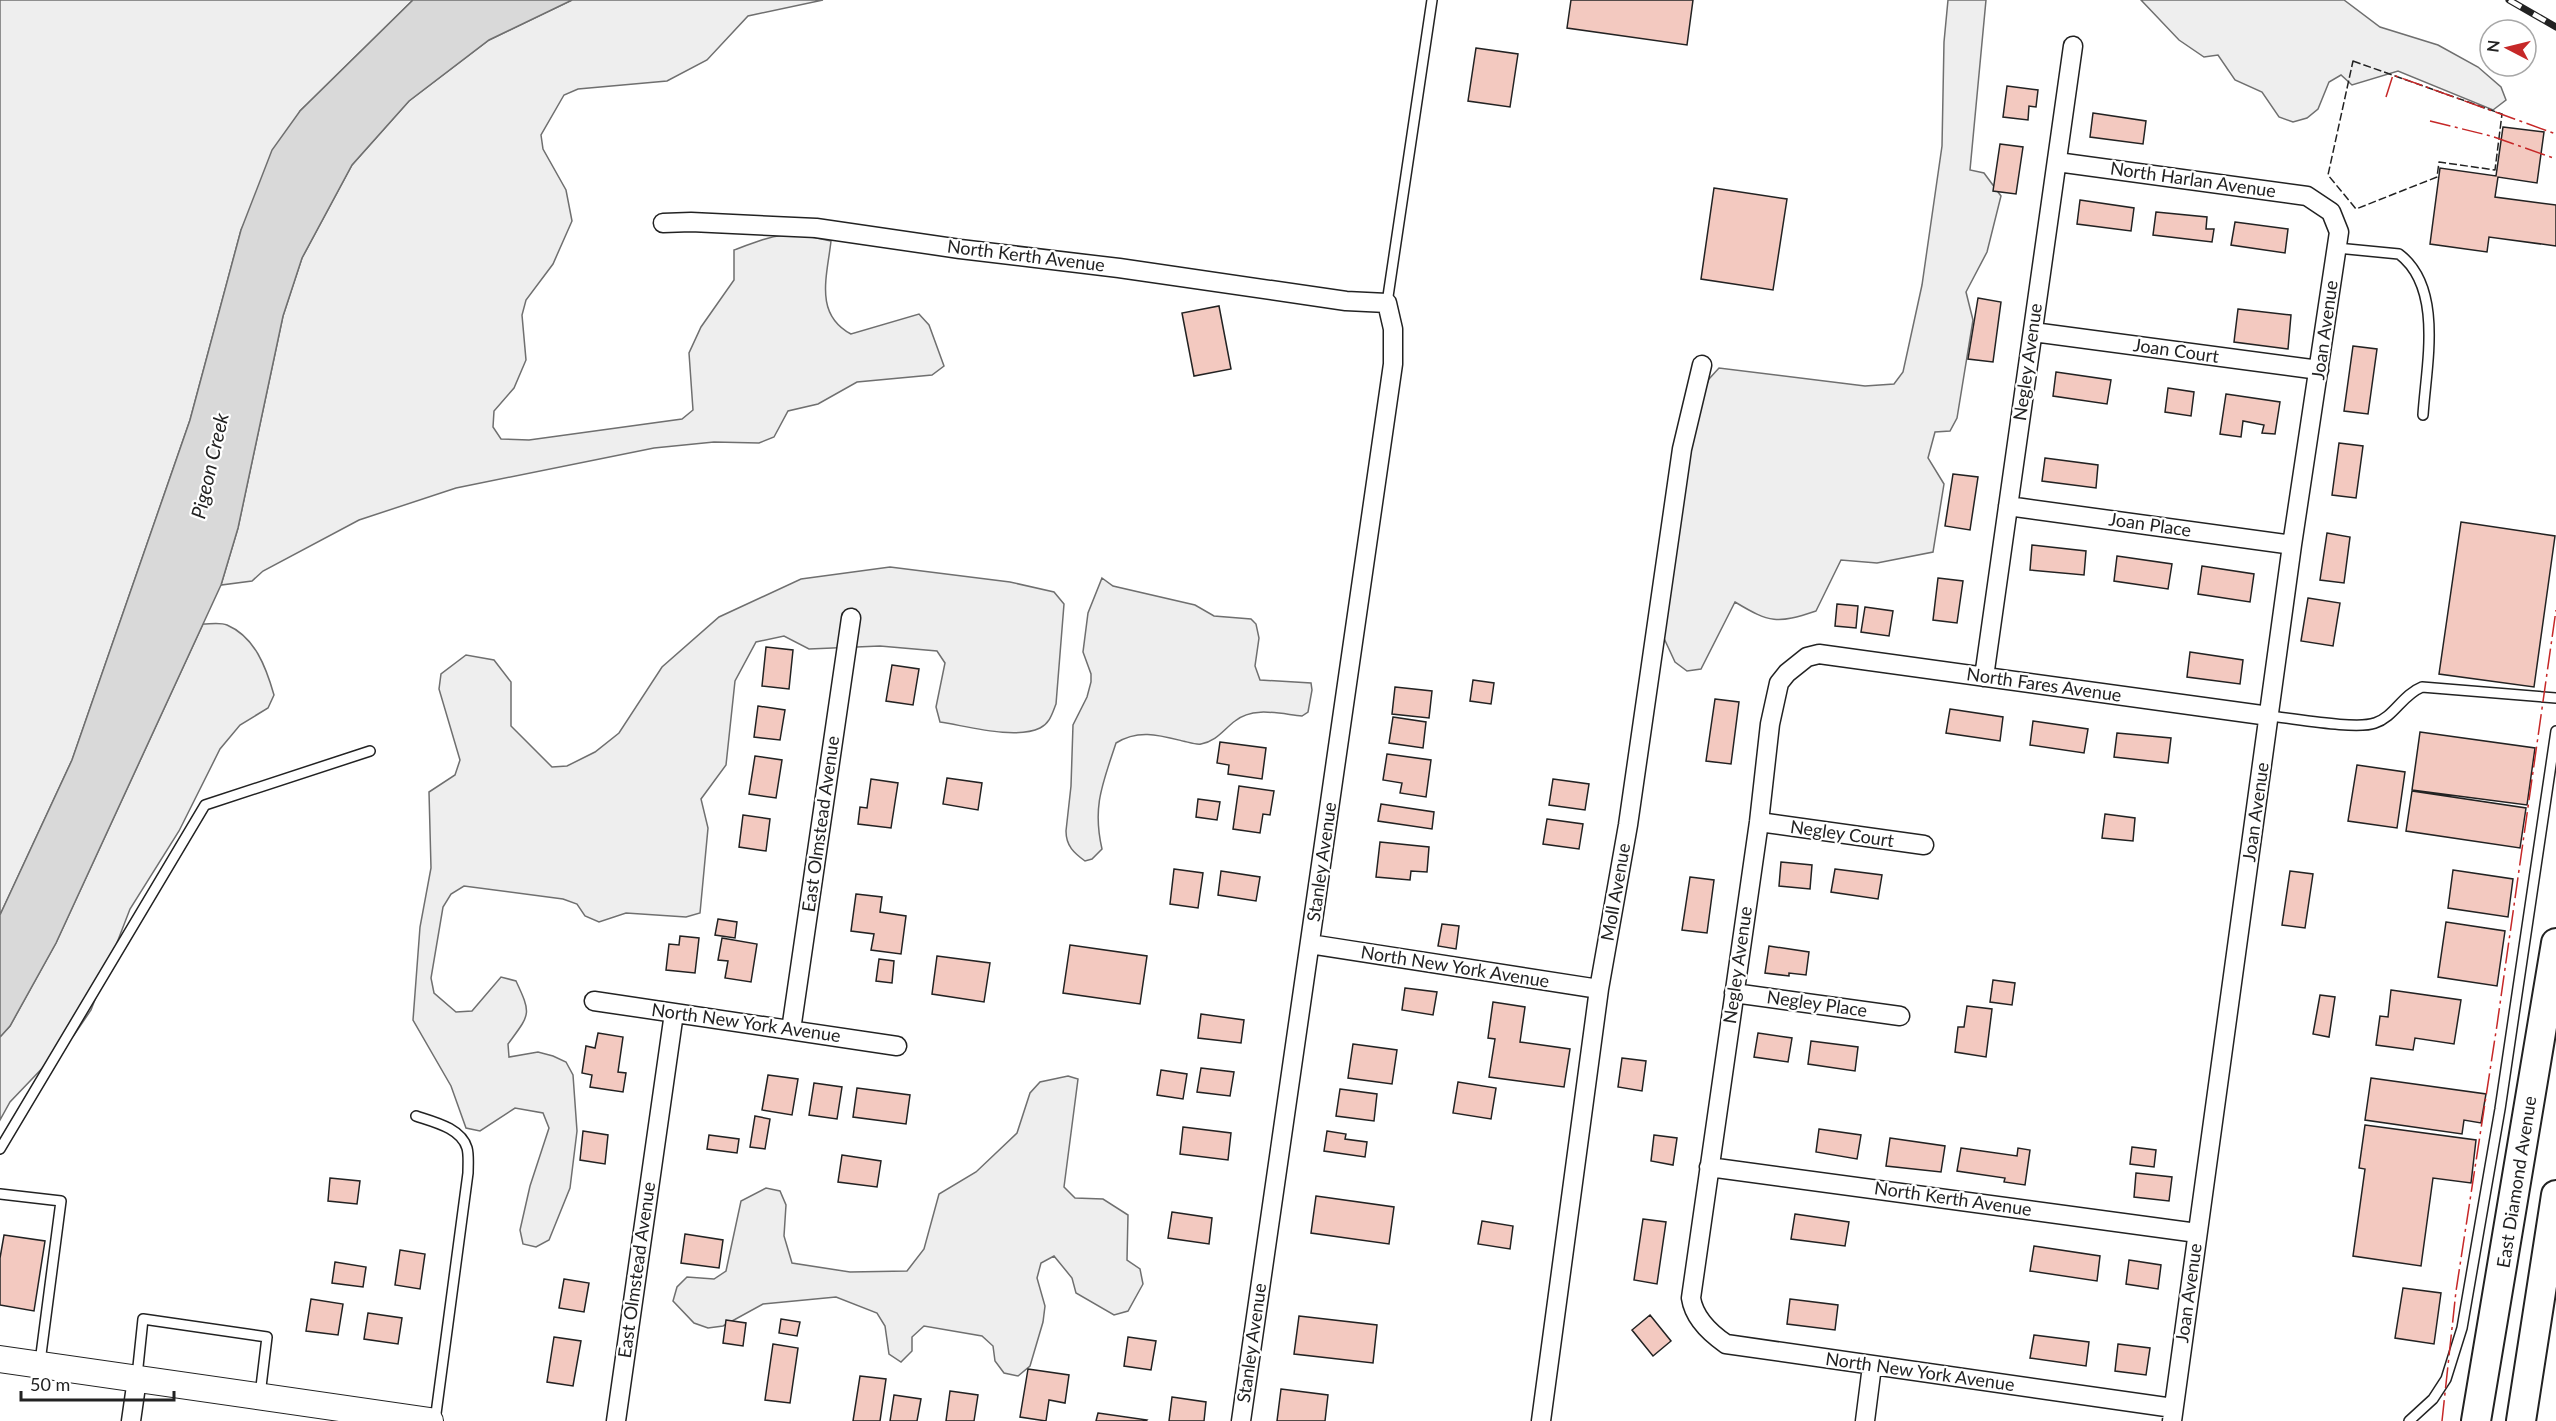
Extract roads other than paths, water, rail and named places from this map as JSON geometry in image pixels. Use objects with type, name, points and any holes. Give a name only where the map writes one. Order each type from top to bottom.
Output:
[{"type":"main road","name":"East Diamond Avenue","points":[[2476,1421],[2556,943]]},
{"type":"main road","points":[[2521,1421],[2551,1264],[2556,1195]]},
{"type":"street","name":"Negley Avenue","points":[[1984,677],[2073,46]]},
{"type":"street","name":"North Harlan Avenue","points":[[2057,162],[2307,196],[2325,207]]},
{"type":"street","name":"Joan Avenue","points":[[2172,1414],[2292,545],[2337,248],[2339,232],[2337,225],[2331,212],[2325,207]]},
{"type":"street","name":"North Kerth Avenue","points":[[663,223],[691,222],[816,228],[1346,301],[1387,303]]},
{"type":"street","name":"Stanley Avenue","points":[[1241,1421],[1393,364],[1393,329],[1387,303]]},
{"type":"street","name":"Joan Court","points":[[2033,332],[2319,370]]},
{"type":"street","name":"Moll Avenue","points":[[1541,1421],[1599,989],[1628,825],[1682,449],[1702,365]]},
{"type":"street","name":"Joan Place","points":[[2008,506],[2292,545]]},
{"type":"street","name":"East Olmstead Avenue","points":[[791,1030],[851,618]]},
{"type":"street","name":"Negley Avenue","points":[[1691,1298],[1760,822],[1770,724],[1779,682],[1807,657],[1819,654]]},
{"type":"street","name":"North Fares Avenue","points":[[1819,654],[2270,716]]},
{"type":"street","name":"Negley Court","points":[[1760,822],[1924,845]]},
{"type":"street","name":"North New York Avenue","points":[[1310,944],[1599,989]]},
{"type":"street","name":"Negley Place","points":[[1734,993],[1900,1016]]},
{"type":"street","name":"North New York Avenue","points":[[594,1000],[897,1046]]},
{"type":"street","name":"East Olmstead Avenue","points":[[616,1421],[674,1013]]},
{"type":"street","name":"North Kerth Avenue","points":[[1709,1167],[2197,1233]]},
{"type":"street","name":"North New York Avenue","points":[[1691,1298],[1692,1307],[1705,1326],[1726,1344],[2172,1414]]},
{"type":"street","points":[[0,1359],[414,1420]]},
{"type":"street","points":[[1865,1421],[1872,1366]]},
{"type":"street","points":[[131,1421],[137,1379]]},
{"type":"lane","points":[[1387,303],[1432,0]]},
{"type":"lane","points":[[2337,248],[2399,254],[2407,260],[2421,280],[2426,294],[2428,320],[2423,415]]},
{"type":"lane","points":[[2270,716],[2345,724],[2375,724],[2387,716],[2411,691],[2422,687],[2556,698]]},
{"type":"lane","points":[[2409,1421],[2433,1399],[2446,1379],[2462,1328],[2500,1109],[2556,731]]},
{"type":"lane","points":[[0,1149],[205,805],[370,751]]},
{"type":"lane","points":[[416,1116],[438,1123],[460,1136],[468,1149],[468,1173],[435,1421]]},
{"type":"lane","points":[[0,1194],[61,1201],[40,1365]]},
{"type":"lane","points":[[137,1379],[143,1319],[267,1337],[260,1396]]},
{"type":"water","name":"Pigeon Creek","points":[[413,0],[572,0],[489,40],[409,101],[352,165],[302,258],[283,316],[238,528],[221,585],[56,943],[10,1026],[0,1037],[0,915],[72,760],[190,420],[241,230],[272,150],[300,111]]},
{"type":"railway","points":[[2509,0],[2556,27]]}]
